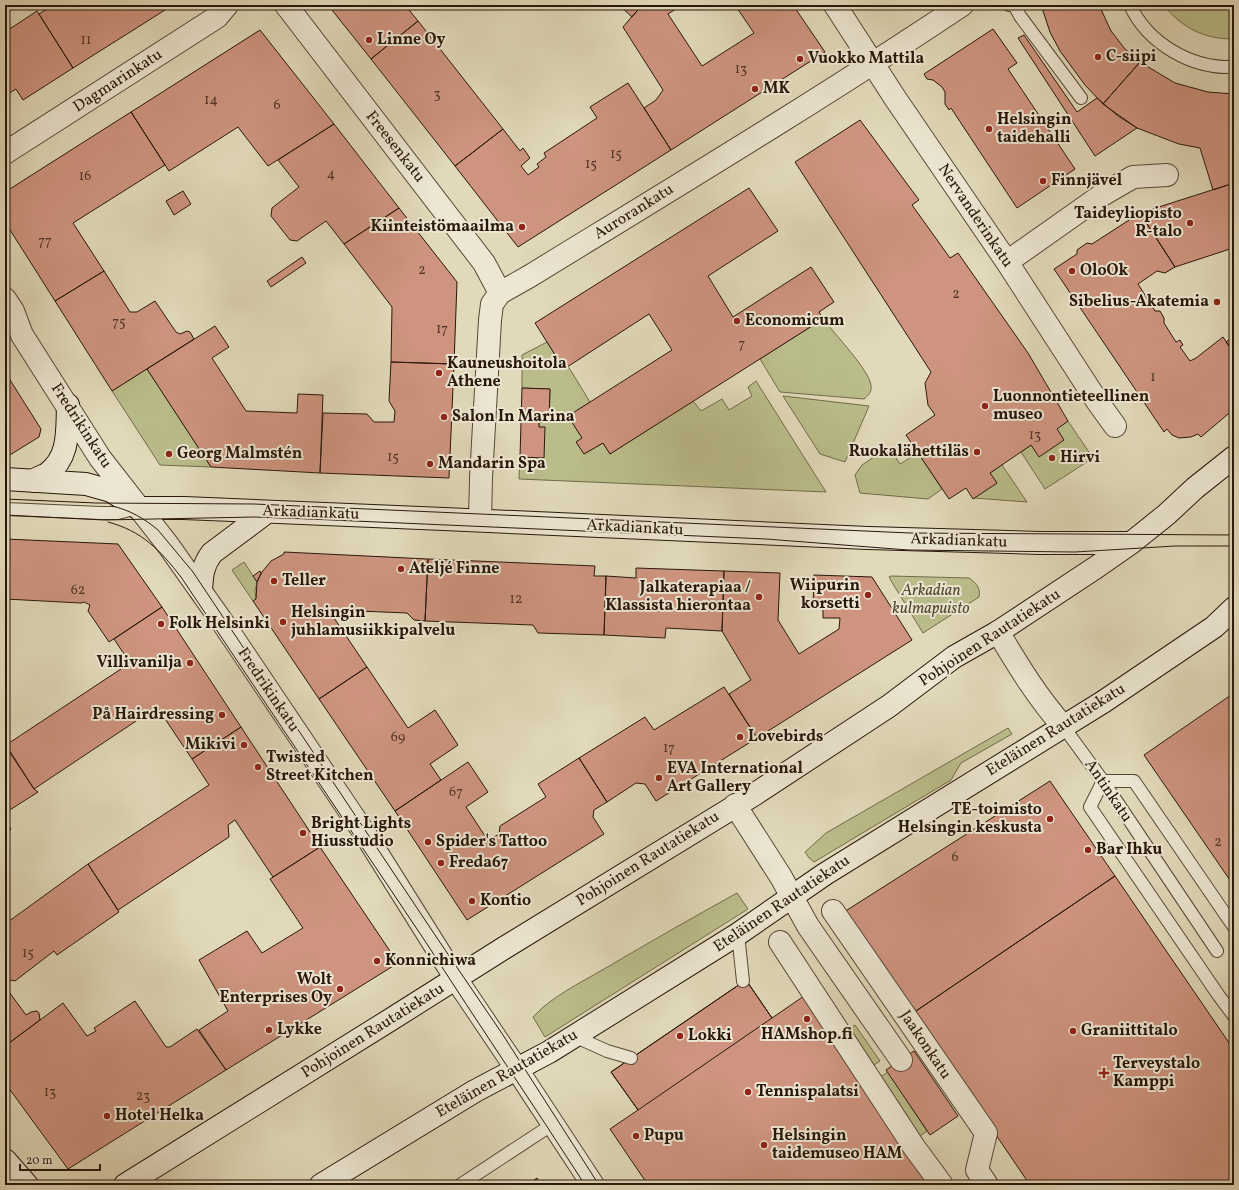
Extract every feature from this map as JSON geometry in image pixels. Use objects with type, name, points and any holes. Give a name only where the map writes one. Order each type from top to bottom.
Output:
[{"type":"street","name":"Dagmarinkatu","points":[[5,153],[217,17],[227,5]]},
{"type":"street","name":"Freesenkatu","points":[[286,5],[484,263],[500,293]]},
{"type":"street","name":"Nervanderinkatu","points":[[835,5],[894,98],[1007,262],[1097,402],[1115,426]]},
{"type":"street","name":"Aurorankatu","points":[[500,293],[527,278],[872,64],[962,5]]},
{"type":"street","points":[[1007,262],[1096,200],[1133,177],[1167,175]]},
{"type":"street","points":[[480,520],[490,320],[492,304],[500,293]]},
{"type":"street","name":"Fredrikinkatu","points":[[5,299],[13,311],[22,335],[100,458],[168,545],[365,834],[456,979],[592,1185]]},
{"type":"street","points":[[33,480],[47,473],[64,452],[67,441],[68,406]]},
{"type":"street","name":"Pohjoinen Rautatiekatu","points":[[125,1185],[771,783],[889,706],[954,657],[998,632],[1131,543],[1234,457]]},
{"type":"street","points":[[5,479],[86,484],[111,491],[138,508]]},
{"type":"street","name":"Arkadiankatu","points":[[138,508],[184,508],[480,520],[868,538],[1040,543],[1131,543]]},
{"type":"street","points":[[201,592],[202,574],[206,561],[212,553],[267,512]]},
{"type":"street","name":"Eteläinen Rautatiekatu","points":[[321,1185],[475,1090],[550,1052],[738,934],[825,874],[1103,702],[1214,627],[1234,608]]},
{"type":"street","name":"Antinkatu","points":[[998,632],[1047,709],[1063,726]]},
{"type":"street","name":"Jaakonkatu","points":[[735,805],[781,877],[808,926],[900,1060]]},
{"type":"street","name":"Jaakonkatu","points":[[833,911],[986,1133],[977,1170],[987,1185]]},
{"type":"street","points":[[780,942],[914,1147],[942,1185]]},
{"type":"street","points":[[5,1160],[27,1185]]},
{"type":"lane","points":[[1009,5],[1014,6],[1081,98]]},
{"type":"lane","points":[[1130,5],[1141,24],[1154,38],[1170,50],[1187,59],[1205,65],[1225,68],[1234,67]]},
{"type":"lane","name":"Arkadiankatu","points":[[5,509],[118,513],[138,508]]},
{"type":"lane","name":"Antinkatu","points":[[1063,726],[1103,781],[1217,951]]},
{"type":"lane","points":[[1234,927],[1134,781],[1103,781],[1090,807],[1234,1016]]},
{"type":"lane","points":[[738,934],[743,981]]},
{"type":"lane","points":[[574,1036],[606,1051],[631,1058]]},
{"type":"lane","points":[[460,1185],[552,1124]]},
{"type":"green space","points":[[1163,5],[1234,5],[1234,39],[1213,37],[1194,31],[1178,20]]},
{"type":"green space","points":[[823,319],[865,371],[871,386],[871,390],[864,399],[780,392],[760,359]]},
{"type":"green space","points":[[547,342],[564,368],[568,366],[590,402],[569,416],[582,438],[584,454],[603,443],[610,454],[693,401],[701,411],[722,399],[729,410],[752,396],[748,387],[756,381],[826,492],[519,479],[520,457],[539,427],[539,422],[549,422],[550,389],[522,388],[522,355]]},
{"type":"green space","points":[[147,369],[211,467],[160,465],[112,391]]},
{"type":"green space","points":[[783,396],[869,406],[845,462],[820,454]]},
{"type":"green space","points":[[1068,421],[1093,458],[1045,489],[1021,452]]},
{"type":"green space","points":[[889,447],[900,464],[918,453],[942,489],[928,499],[860,493],[855,475],[862,465]]},
{"type":"green space","points":[[1002,465],[1027,502],[974,498],[997,483],[990,473]]},
{"type":"green space","points":[[244,562],[257,582],[255,591],[256,599],[253,601],[232,570]]},
{"type":"green space","name":"Arkadian kulmapuisto","points":[[889,577],[969,578],[977,586],[979,597],[923,633]]},
{"type":"green space","points":[[1008,728],[1012,734],[961,763],[951,780],[814,862],[805,852],[826,833]]},
{"type":"green space","points":[[737,893],[748,909],[545,1037],[533,1017],[548,1003],[576,985]]},
{"type":"green space","points":[[855,1025],[880,1061],[868,1069],[843,1033]]},
{"type":"green space","points":[[888,1072],[927,1131],[916,1139],[876,1080]]},
{"type":"building","points":[[53,5],[173,5],[73,68],[39,14]]},
{"type":"building","points":[[328,5],[405,5],[418,21],[371,59]]},
{"type":"building","points":[[619,5],[642,5],[632,17]]},
{"type":"building","points":[[642,5],[682,5],[668,14],[702,66],[754,33],[735,5],[793,5],[825,52],[671,150],[644,108],[656,100],[663,90],[623,27]]},
{"type":"building","points":[[877,5],[886,5],[880,9]]},
{"type":"building","name":"C-siipi","points":[[1041,5],[1099,5],[1111,31],[1125,49],[1140,62],[1103,104],[1085,85],[1060,51],[1050,32]]},
{"type":"building","points":[[37,11],[73,68],[23,100],[16,89],[5,96],[5,32]]},
{"type":"building","points":[[418,21],[503,129],[455,166],[371,59]]},
{"type":"building","points":[[993,29],[1017,63],[1008,69],[1075,169],[1017,208],[951,108],[949,110],[945,104],[945,92],[942,87],[933,80],[927,79],[924,74]]},
{"type":"building","points":[[260,30],[334,124],[268,166],[238,127],[169,171],[131,112]]},
{"type":"building","points":[[1024,35],[1077,112],[1097,98],[1118,116],[1137,128],[1095,156],[1018,38]]},
{"type":"building","points":[[1140,62],[1175,83],[1208,92],[1234,94],[1234,183],[1213,190],[1200,148],[1179,144],[1137,128],[1103,104]]},
{"type":"building","points":[[628,83],[671,150],[518,247],[455,166],[503,129],[520,151],[523,148],[530,158],[521,166],[528,175],[539,167],[537,164],[546,157],[544,153],[597,118],[590,107]]},
{"type":"building","points":[[131,112],[165,165],[73,223],[104,271],[55,301],[5,222],[5,192]]},
{"type":"building","points":[[860,120],[919,200],[912,205],[950,258],[958,253],[1028,353],[1068,421],[1057,429],[1064,440],[1039,457],[1031,445],[990,473],[997,483],[973,499],[966,488],[949,499],[906,435],[935,415],[928,405],[925,383],[931,372],[795,162]]},
{"type":"building","points":[[334,124],[399,208],[344,244],[326,221],[297,241],[290,240],[271,216],[272,208],[299,187],[278,160]]},
{"type":"building","name":"Sibelius-Akatemia","points":[[1234,183],[1234,251],[1233,248],[1175,267],[1140,213]]},
{"type":"building","name":"Economicum","points":[[749,188],[778,231],[708,276],[733,317],[811,267],[834,302],[819,312],[823,319],[610,454],[603,443],[584,454],[576,442],[582,438],[568,416],[672,350],[649,314],[564,369],[535,323]]},
{"type":"building","points":[[183,191],[191,204],[174,215],[166,201]]},
{"type":"building","points":[[399,208],[457,282],[454,364],[391,362],[392,307],[344,244]]},
{"type":"building","points":[[1140,213],[1175,267],[1165,273],[1157,271],[1138,284],[1155,311],[1160,311],[1164,318],[1164,323],[1176,342],[1180,340],[1183,345],[1180,347],[1190,361],[1223,337],[1234,353],[1234,409],[1201,437],[1198,434],[1191,437],[1179,438],[1172,435],[1167,429],[1164,432],[1054,269],[1077,254],[1077,250],[1087,243],[1092,244]]},
{"type":"building","points":[[302,257],[306,263],[271,287],[267,281]]},
{"type":"building","points":[[104,271],[130,312],[137,312],[155,301],[176,332],[180,334],[187,331],[190,332],[194,339],[112,391],[55,301]]},
{"type":"building","points":[[215,326],[229,347],[212,358],[246,411],[297,413],[298,394],[323,395],[320,473],[211,467],[147,369]]},
{"type":"building","points":[[1234,336],[1234,353],[1226,342]]},
{"type":"building","points":[[391,362],[454,364],[449,478],[320,473],[323,413],[367,414],[374,422],[394,422],[395,411],[389,401]]},
{"type":"building","points":[[5,372],[41,429],[39,437],[5,458]]},
{"type":"building","points":[[522,388],[550,389],[549,422],[539,422],[539,427],[545,427],[544,458],[520,457]]},
{"type":"building","points":[[5,539],[118,544],[162,607],[109,642],[88,611],[90,605],[84,602],[5,599]]},
{"type":"building","points":[[284,552],[428,559],[425,621],[414,620],[407,613],[335,610],[332,615],[367,667],[319,699],[253,601],[256,599],[257,582],[262,572],[271,561],[284,554]]},
{"type":"building","points":[[428,559],[595,566],[594,576],[606,576],[604,635],[538,633],[533,625],[425,621]]},
{"type":"building","points":[[636,568],[724,571],[722,631],[666,628],[665,638],[604,635],[606,576],[636,578]]},
{"type":"building","points":[[260,571],[261,573],[257,582],[253,576]]},
{"type":"building","points":[[724,571],[780,573],[778,620],[799,654],[839,629],[840,618],[823,618],[823,607],[813,607],[814,575],[872,577],[912,640],[757,738],[729,694],[751,680],[722,631]]},
{"type":"building","points":[[162,607],[241,727],[192,759],[157,707],[34,789],[6,745],[130,663],[114,639]]},
{"type":"building","points":[[367,667],[408,728],[435,710],[458,745],[430,764],[441,780],[395,811],[319,699]]},
{"type":"building","points":[[724,687],[757,738],[656,801],[645,784],[636,783],[607,802],[579,758],[645,717],[654,730]]},
{"type":"building","points":[[1234,693],[1234,886],[1144,755]]},
{"type":"building","points":[[241,727],[320,847],[273,877],[235,820],[228,825],[229,837],[118,910],[88,864],[209,785],[192,759]]},
{"type":"building","points":[[5,745],[34,789],[38,792],[5,813]]},
{"type":"building","points":[[579,758],[607,802],[594,810],[593,817],[604,834],[467,920],[395,811],[468,762],[488,792],[466,807],[485,836],[480,839],[483,844],[499,834],[500,826],[546,797],[538,784]]},
{"type":"building","points":[[1050,781],[1115,876],[913,1013],[844,912]]},
{"type":"building","points":[[5,821],[11,829],[5,834]]},
{"type":"building","points":[[320,847],[398,963],[226,1070],[199,1030],[228,1011],[199,960],[247,931],[262,953],[303,928],[270,879]]},
{"type":"building","points":[[88,864],[119,912],[57,955],[54,951],[15,981],[12,980],[7,983],[7,989],[26,1015],[37,1011],[39,1013],[40,1020],[5,1046],[5,924]]},
{"type":"building","name":"Graniittitalo","points":[[1115,876],[1234,1050],[1234,1184],[1232,1185],[1030,1185],[913,1013]]},
{"type":"building","points":[[746,980],[772,1018],[638,1110],[611,1072]]},
{"type":"building","name":"Tennispalatsi","points":[[746,980],[772,1018],[804,996],[934,1185],[648,1185],[610,1129],[638,1110],[611,1072]]},
{"type":"building","points":[[135,1001],[166,1047],[170,1047],[197,1029],[226,1070],[68,1169],[5,1083],[5,1046],[63,1003],[87,1036],[96,1031],[94,1028]]},
{"type":"building","points":[[914,1051],[958,1116],[930,1135],[886,1070]]},
{"type":"building","points":[[537,1178],[541,1185],[527,1185]]},
{"type":"tram line","points":[[5,499],[96,503],[254,504],[910,533],[1234,535]]},
{"type":"tram line","points":[[112,506],[137,515],[158,530],[193,572],[503,1035],[599,1185]]},
{"type":"tram line","points":[[5,515],[104,520],[255,517],[309,519],[766,539],[908,550],[1075,552],[1175,546],[1234,546]]},
{"type":"tram line","points":[[108,522],[141,536],[166,558],[181,577],[427,944],[585,1185]]},
{"type":"place","name":"Linne Oy","points":[[369,40]]},
{"type":"place","name":"C-siipi","points":[[1098,57]]},
{"type":"place","name":"Vuokko Mattila","points":[[800,59]]},
{"type":"place","name":"MK","points":[[755,89]]},
{"type":"place","name":"Helsingin taidehalli","points":[[989,129]]},
{"type":"place","name":"Finnjävel","points":[[1043,181]]},
{"type":"place","name":"Taideyliopisto R-talo","points":[[1190,223]]},
{"type":"place","name":"Kiinteistömaailma","points":[[522,227]]},
{"type":"place","name":"OloOk","points":[[1072,271]]},
{"type":"place","name":"Sibelius-Akatemia","points":[[1217,302]]},
{"type":"place","name":"Economicum","points":[[737,321]]},
{"type":"place","name":"Kauneushoitola Athene","points":[[439,373]]},
{"type":"place","name":"Luonnontieteellinen museo","points":[[985,406]]},
{"type":"place","name":"Salon In Marina","points":[[444,417]]},
{"type":"place","name":"Ruokalähettiläs","points":[[977,452]]},
{"type":"place","name":"Georg Malmstén","points":[[169,454]]},
{"type":"place","name":"Hirvi","points":[[1052,458]]},
{"type":"place","name":"Mandarin Spa","points":[[430,464]]},
{"type":"place","name":"Ateljé Finne","points":[[401,569]]},
{"type":"place","name":"Teller","points":[[274,581]]},
{"type":"place","name":"Wiipurin korsetti","points":[[868,595]]},
{"type":"place","name":"Jalkaterapiaa / Klassista hierontaa","points":[[759,597]]},
{"type":"place","name":"Helsingin juhlamusiikkipalvelu","points":[[283,622]]},
{"type":"place","name":"Folk Helsinki","points":[[161,624]]},
{"type":"place","name":"Villivanilja","points":[[190,663]]},
{"type":"place","name":"På Hairdressing","points":[[222,715]]},
{"type":"place","name":"Lovebirds","points":[[740,737]]},
{"type":"place","name":"Mikivi","points":[[244,745]]},
{"type":"place","name":"Twisted Street Kitchen","points":[[258,767]]},
{"type":"place","name":"EVA International Art Gallery","points":[[659,778]]},
{"type":"place","name":"TE-toimisto Helsingin keskusta","points":[[1050,819]]},
{"type":"place","name":"Bright Lights Hiusstudio","points":[[303,833]]},
{"type":"place","name":"Spider's Tattoo","points":[[428,842]]},
{"type":"place","name":"Bar Ihku","points":[[1088,850]]},
{"type":"place","name":"Freda67","points":[[441,863]]},
{"type":"place","name":"Kontio","points":[[472,901]]},
{"type":"place","name":"Konnichiwa","points":[[377,961]]},
{"type":"place","name":"Wolt Enterprises Oy","points":[[340,989]]},
{"type":"place","name":"HAMshop.fi","points":[[807,1019]]},
{"type":"place","name":"Lykke","points":[[269,1030]]},
{"type":"place","name":"Graniittitalo","points":[[1073,1031]]},
{"type":"place","name":"Lokki","points":[[680,1036]]},
{"type":"place","name":"Terveystalo Kamppi","points":[[1104,1073]]},
{"type":"place","name":"Tennispalatsi","points":[[748,1092]]},
{"type":"place","name":"Hotel Helka","points":[[107,1116]]},
{"type":"place","name":"Pupu","points":[[636,1136]]},
{"type":"place","name":"Helsingin taidemuseo HAM","points":[[764,1145]]}]
